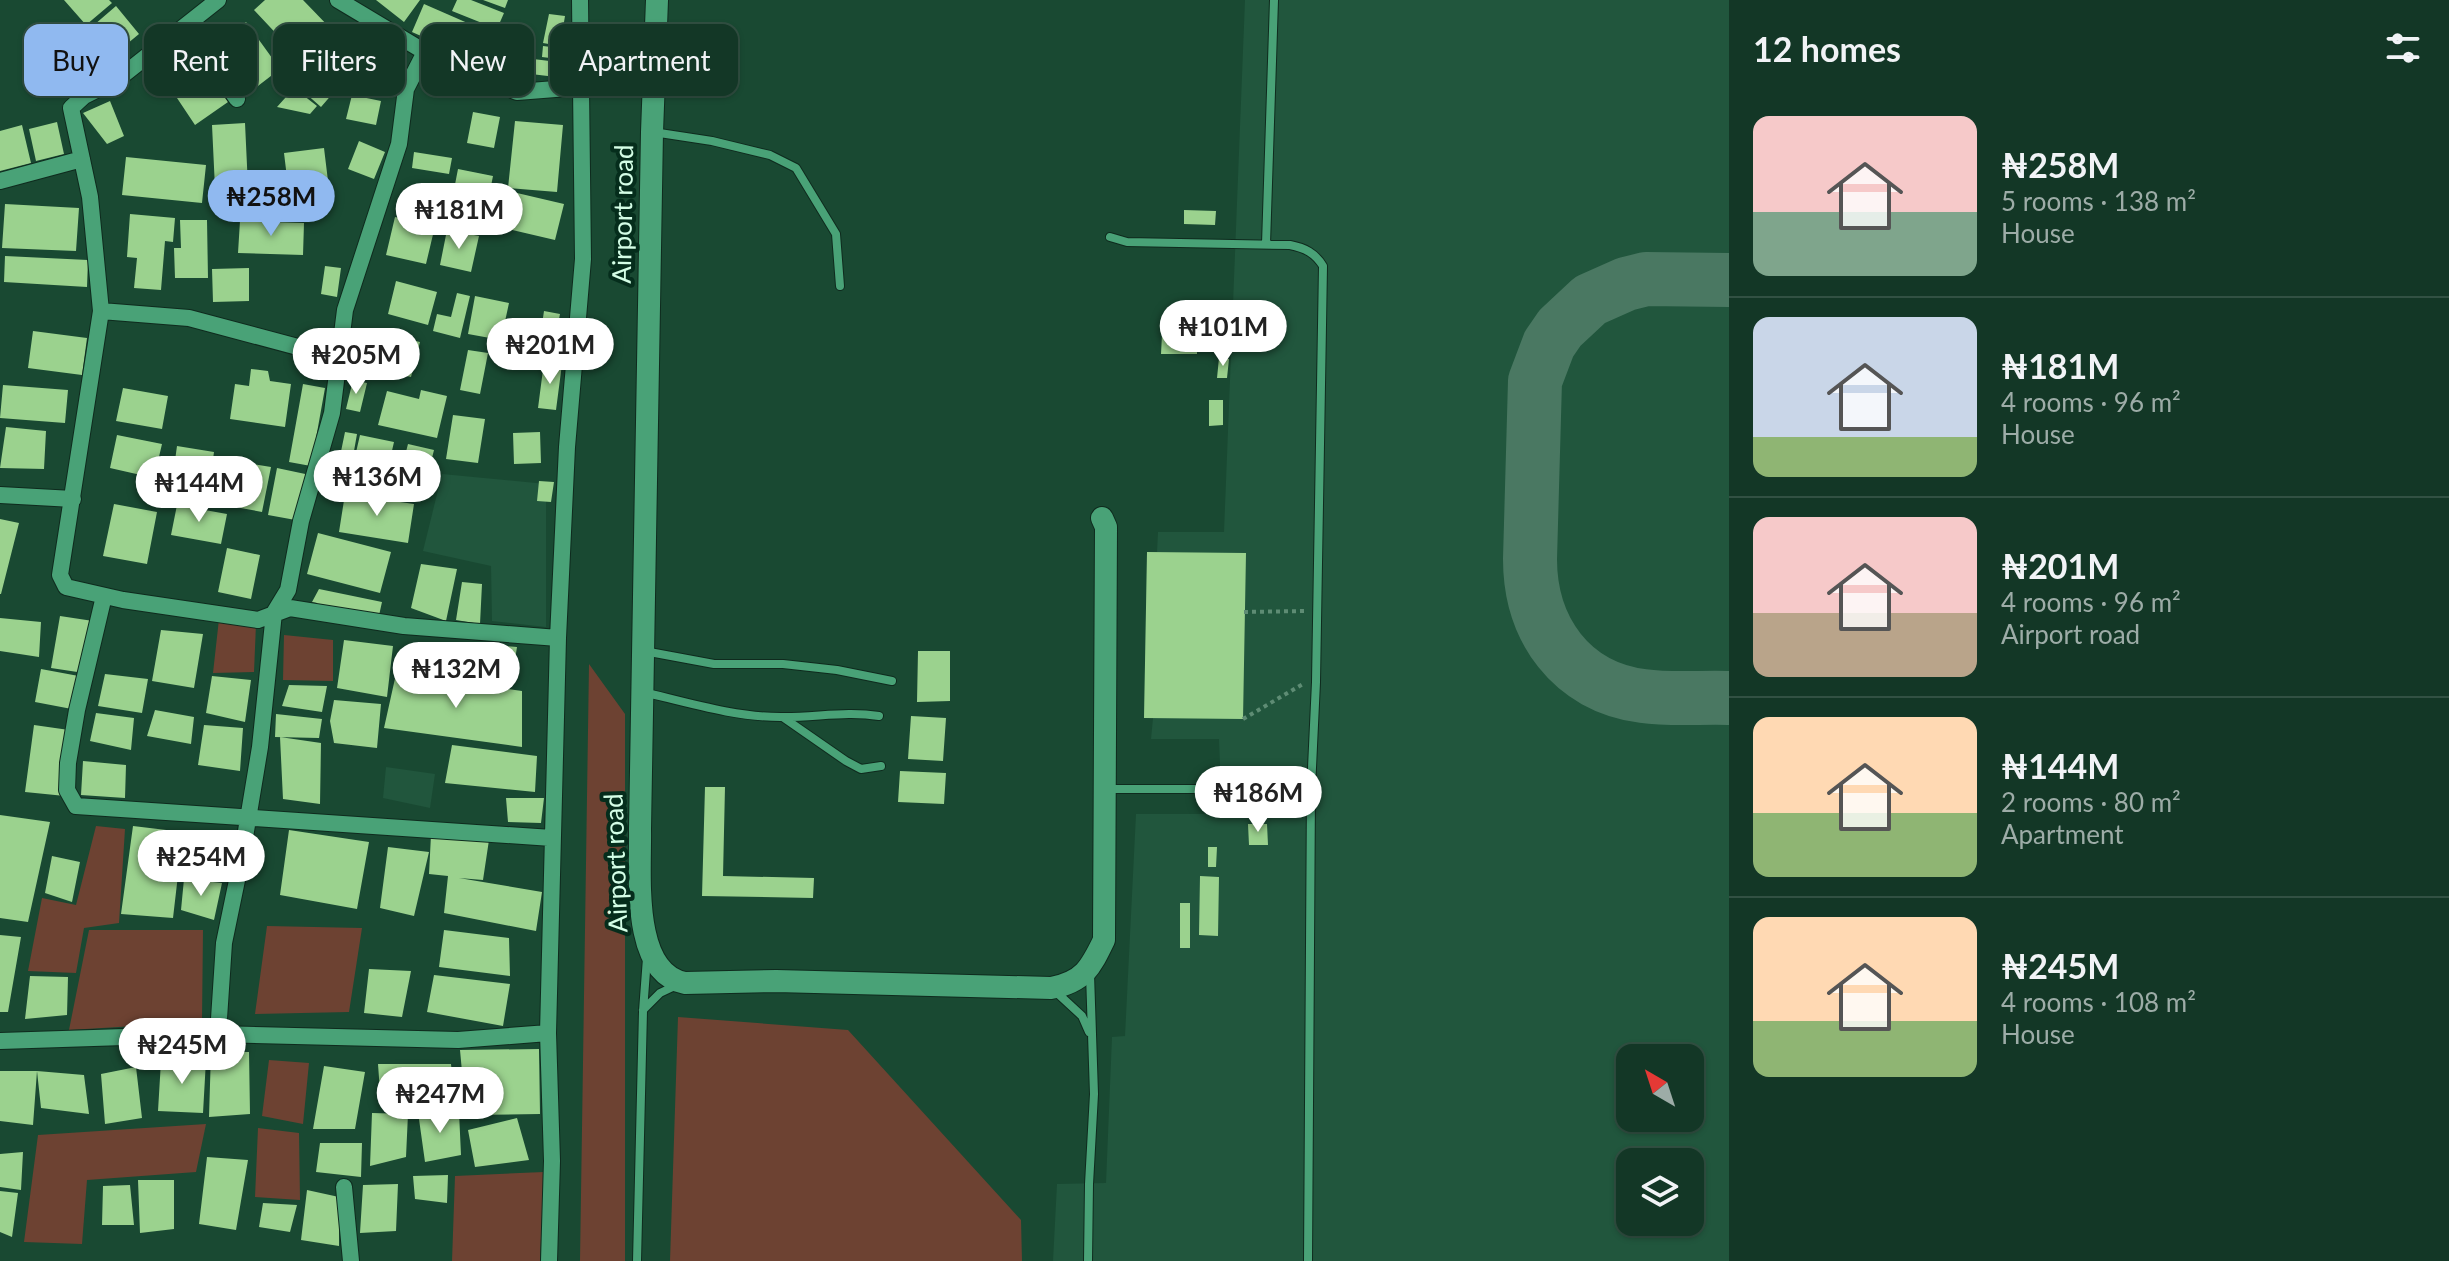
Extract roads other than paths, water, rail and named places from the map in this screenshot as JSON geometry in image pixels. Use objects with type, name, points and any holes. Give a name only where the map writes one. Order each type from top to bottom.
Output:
[{"type":"main road","name":"Airport road","points":[[657,0],[652,132],[641,872],[643,929],[654,963],[677,982],[685,983]]},
{"type":"main road","points":[[685,983],[776,981],[1051,988],[1065,986],[1090,969],[1104,940],[1106,527],[1102,518]]},
{"type":"street","points":[[190,24],[218,0]]},
{"type":"street","points":[[338,0],[421,50]]},
{"type":"street","points":[[580,0],[580,24]]},
{"type":"street","points":[[144,59],[118,79],[84,96],[71,108],[90,197],[101,311],[60,575],[66,587],[104,596],[258,620],[290,608],[404,626],[558,638]]},
{"type":"street","points":[[218,1034],[224,943],[260,747],[274,613],[288,590],[301,521],[332,413],[345,310],[399,144],[406,89],[421,60]]},
{"type":"street","points":[[549,1261],[552,1161],[548,1033],[552,838],[567,447],[583,259],[581,96]]},
{"type":"street","points":[[0,181],[82,159]]},
{"type":"street","points":[[101,311],[189,318],[339,358]]},
{"type":"street","points":[[0,495],[73,499]]},
{"type":"street","points":[[104,596],[68,763],[67,790],[76,806],[552,838]]},
{"type":"street","points":[[0,1041],[218,1034],[458,1040],[548,1033]]},
{"type":"street","points":[[344,1187],[351,1261]]},
{"type":"lane","points":[[1266,244],[1274,0]]},
{"type":"lane","points":[[652,132],[712,141],[770,155],[796,168],[836,234],[840,286]]},
{"type":"lane","points":[[1110,237],[1127,242],[1303,247],[1318,257],[1323,266],[1316,682],[1311,789],[1308,1261]]},
{"type":"lane","points":[[643,651],[714,664],[783,664],[892,681]]},
{"type":"lane","points":[[642,692],[719,710],[784,717],[854,712],[879,716]]},
{"type":"lane","points":[[784,717],[861,769],[881,766]]},
{"type":"lane","points":[[1107,789],[1311,789]]},
{"type":"lane","points":[[637,1261],[643,1011],[648,945]]},
{"type":"lane","points":[[1088,1261],[1094,1094],[1090,969]]},
{"type":"lane","points":[[643,1011],[660,993],[685,983]]},
{"type":"lane","points":[[1051,988],[1082,1016],[1091,1036],[1094,1094]]}]
